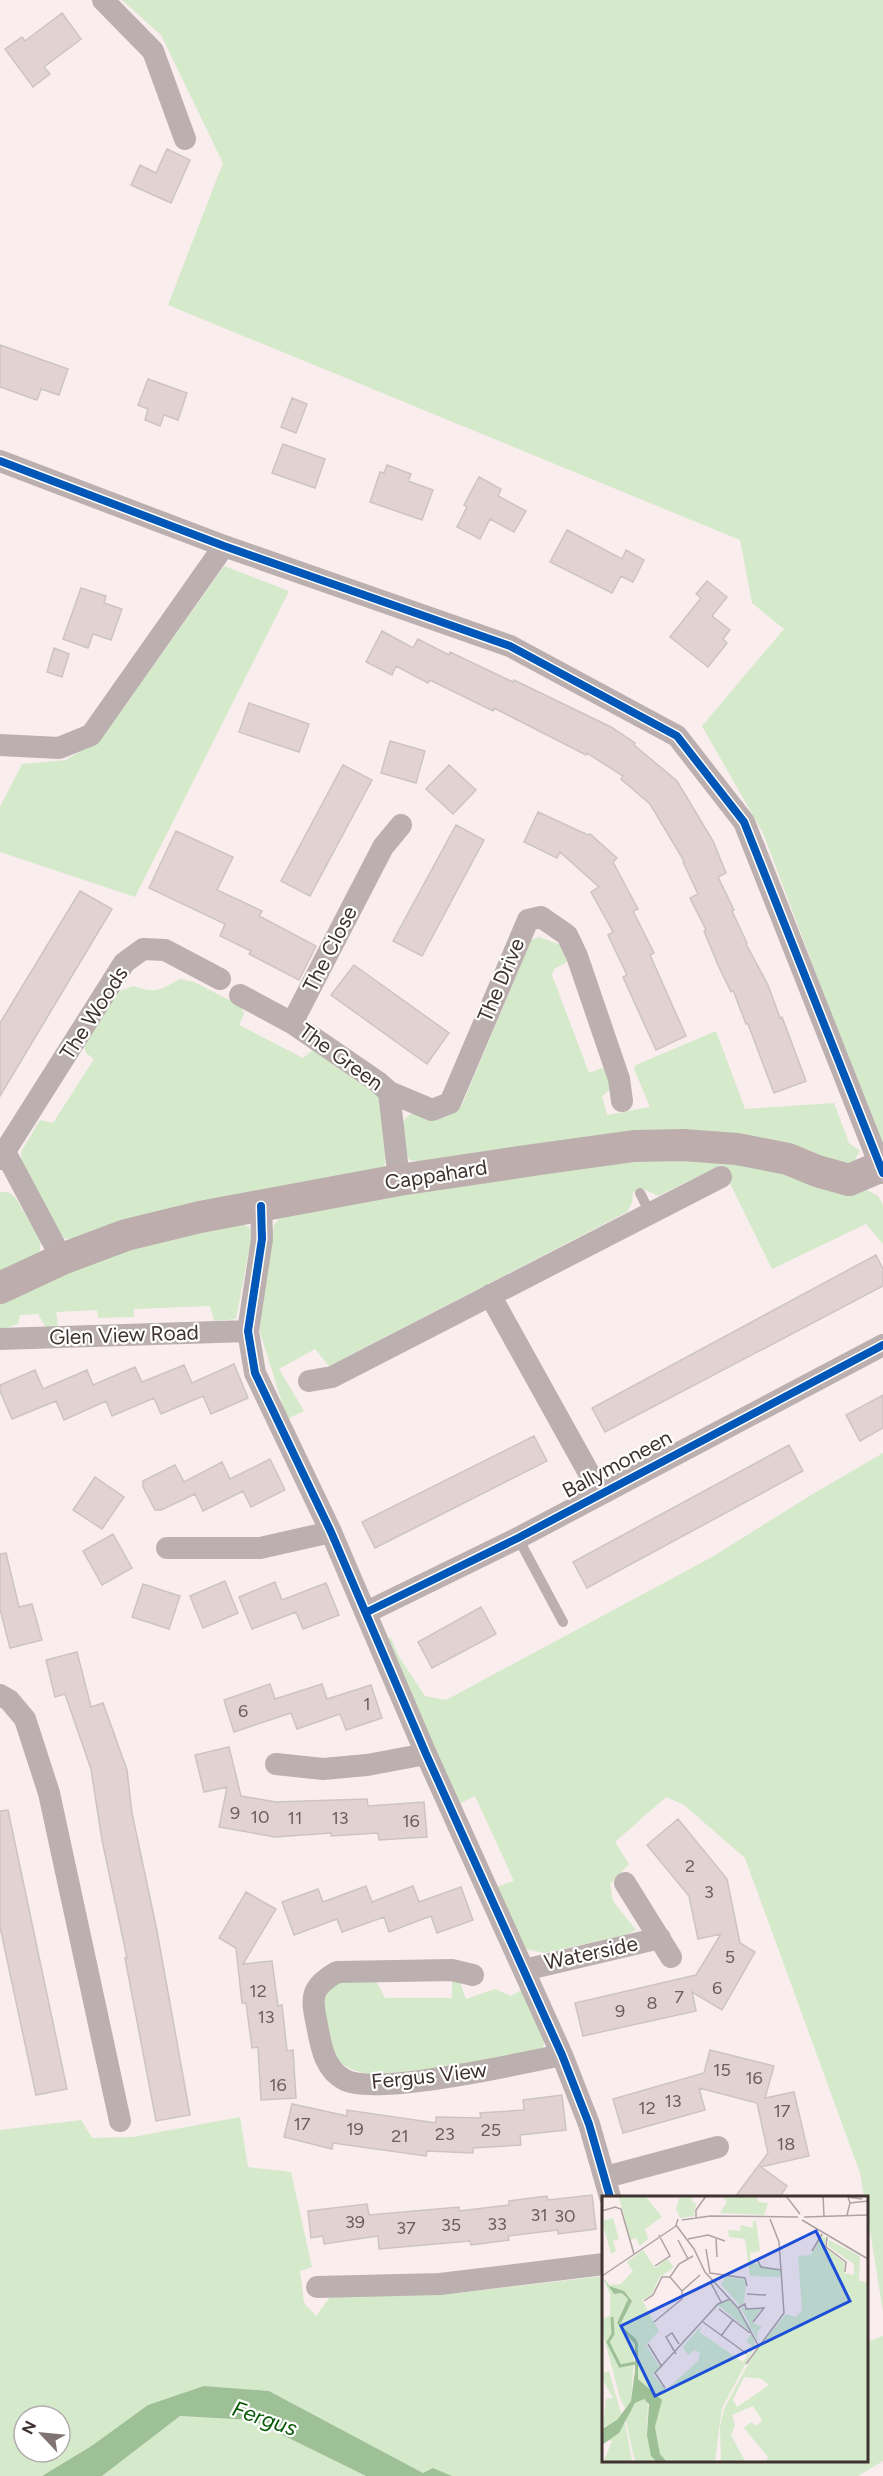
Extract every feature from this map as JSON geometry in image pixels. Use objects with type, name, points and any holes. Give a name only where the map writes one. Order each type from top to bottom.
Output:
[{"type":"main road","name":"Cappahard","points":[[0,1288],[62,1259],[126,1236],[200,1217],[399,1180],[634,1146],[684,1145],[737,1149],[788,1159],[817,1171],[849,1180],[881,1170]]},
{"type":"street","points":[[103,0],[153,51],[184,139]]},
{"type":"street","points":[[0,461],[224,546],[510,645],[677,736],[744,822],[881,1170]]},
{"type":"street","points":[[0,745],[59,748],[92,735],[224,546]]},
{"type":"street","name":"The Close","points":[[292,1023],[311,982],[383,847],[401,825]]},
{"type":"street","name":"The Drive","points":[[389,1092],[432,1110],[450,1103],[521,933],[528,920],[541,917],[567,935],[577,956],[620,1079],[622,1101]]},
{"type":"street","name":"The Woods","points":[[62,1259],[2,1156],[124,963],[143,949],[165,950],[220,979]]},
{"type":"street","points":[[240,995],[292,1023]]},
{"type":"street","name":"The Green","points":[[292,1023],[389,1092]]},
{"type":"street","points":[[389,1092],[399,1180]]},
{"type":"street","points":[[309,1381],[332,1377],[721,1177]]},
{"type":"street","points":[[261,1206],[262,1239],[248,1330],[255,1373],[331,1532],[426,1754],[562,2055],[590,2124],[608,2187],[642,2169],[718,2147]]},
{"type":"street","name":"Ballymoneen","points":[[490,1295],[600,1493]]},
{"type":"street","name":"Glen View Road","points":[[0,1339],[248,1330]]},
{"type":"street","name":"Ballymoneen","points":[[367,1612],[518,1538],[883,1345]]},
{"type":"street","points":[[167,1548],[260,1548],[331,1532]]},
{"type":"street","points":[[0,1695],[9,1700],[25,1719],[49,1793],[120,2121]]},
{"type":"street","points":[[276,1764],[323,1769],[367,1765],[426,1754]]},
{"type":"street","name":"Waterside","points":[[524,1970],[666,1948],[625,1883]]},
{"type":"street","name":"Fergus View","points":[[473,1975],[452,1970],[336,1972],[321,1982],[311,1999],[323,2052],[330,2068],[346,2081],[392,2084],[492,2070],[562,2055]]},
{"type":"street","points":[[317,2287],[440,2284],[602,2264]]},
{"type":"lane","points":[[639,1193],[650,1213]]},
{"type":"lane","points":[[518,1538],[563,1622]]},
{"type":"shaded area","points":[[122,0],[883,0],[883,1151],[763,833],[702,726],[784,629],[752,603],[740,540],[168,305],[223,163],[161,35]]},
{"type":"shaded area","points":[[224,566],[289,591],[135,897],[0,852],[0,807],[22,764],[66,760],[102,738]]},
{"type":"shaded area","points":[[539,937],[561,945],[567,962],[554,969],[552,975],[589,1073],[602,1068],[608,1072],[612,1088],[602,1096],[607,1115],[650,1107],[634,1069],[636,1065],[716,1031],[745,1109],[834,1103],[849,1143],[860,1151],[854,1161],[841,1167],[767,1143],[423,1163],[410,1160],[402,1141],[403,1122],[413,1113],[433,1118],[445,1117],[462,1105],[531,940]]},
{"type":"shaded area","points":[[180,979],[194,982],[241,1006],[244,1014],[239,1025],[303,1058],[313,1050],[379,1096],[386,1155],[384,1169],[74,1240],[66,1239],[59,1234],[22,1164],[21,1152],[40,1120],[53,1123],[94,1059],[86,1053],[84,1045],[118,992],[133,986],[158,990]]},
{"type":"shaded area","points":[[668,1155],[762,1166],[844,1192],[867,1190],[878,1196],[883,1205],[883,1244],[866,1224],[772,1269],[721,1165],[658,1196],[644,1189],[633,1192],[632,1203],[627,1212],[329,1366],[315,1349],[279,1369],[304,1411],[287,1419],[260,1332],[259,1292],[274,1225],[282,1215],[454,1180]]},
{"type":"shaded area","points":[[0,1192],[8,1192],[15,1197],[41,1241],[39,1255],[0,1277]]},
{"type":"shaded area","points":[[240,1224],[249,1227],[252,1234],[236,1319],[214,1321],[210,1306],[134,1309],[134,1317],[98,1318],[97,1310],[56,1312],[58,1326],[46,1328],[38,1314],[20,1315],[18,1324],[0,1330],[0,1300],[126,1247]]},
{"type":"shaded area","points":[[883,1453],[883,2312],[868,2218],[868,2196],[864,2196],[860,2173],[745,1858],[684,1805],[666,1797],[615,1842],[629,1864],[610,1884],[613,1901],[636,1930],[625,1935],[545,1953],[526,1949],[496,1887],[514,1881],[475,1796],[459,1804],[387,1638],[391,1638],[399,1657],[425,1696],[446,1700],[712,1557]]},
{"type":"shaded area","points":[[458,1977],[466,1999],[495,1989],[511,1996],[521,1990],[545,2037],[543,2048],[532,2054],[424,2070],[369,2075],[337,2061],[321,2003],[324,1990],[339,1980],[376,1981],[385,1998],[452,1998],[452,1978]]},
{"type":"shaded area","points":[[240,2117],[248,2167],[291,2172],[312,2267],[300,2271],[304,2303],[316,2316],[333,2293],[449,2294],[602,2276],[602,2461],[868,2461],[868,2342],[883,2336],[883,2461],[858,2476],[452,2476],[433,2468],[423,2473],[269,2391],[205,2386],[72,2458],[72,2404],[12,2404],[12,2464],[62,2464],[42,2476],[0,2476],[0,2130],[81,2120],[92,2138],[133,2137]]},
{"type":"shaded area","points":[[180,2416],[252,2420],[366,2476],[102,2476]]},
{"type":"water","name":"Fergus","points":[[204,2386],[269,2391],[423,2473],[433,2468],[452,2476],[366,2476],[252,2420],[180,2416],[102,2476],[42,2476],[62,2464],[72,2464],[72,2458],[148,2405]]},
{"type":"building","points":[[62,13],[81,39],[44,67],[50,74],[33,87],[5,49],[22,37],[25,41]]},
{"type":"building","points":[[167,149],[190,160],[171,203],[131,185],[140,165],[156,173]]},
{"type":"building","points":[[0,345],[68,369],[59,395],[41,389],[37,400],[0,387]]},
{"type":"building","points":[[148,379],[187,393],[178,420],[164,415],[160,426],[145,420],[148,409],[138,405]]},
{"type":"building","points":[[292,398],[307,404],[296,433],[281,427]]},
{"type":"building","points":[[283,444],[325,459],[315,488],[272,473]]},
{"type":"building","points":[[387,465],[411,474],[408,481],[433,490],[422,520],[370,502],[380,472],[384,473]]},
{"type":"building","points":[[479,477],[501,489],[498,496],[526,511],[514,532],[490,519],[480,539],[457,527],[467,507],[464,505]]},
{"type":"building","points":[[567,530],[622,559],[626,550],[644,560],[633,582],[621,576],[612,593],[550,562]]},
{"type":"building","points":[[707,581],[727,597],[712,616],[730,630],[723,639],[727,643],[708,667],[670,637],[701,598],[696,594]]},
{"type":"building","points":[[81,588],[106,596],[104,603],[122,609],[111,640],[93,634],[88,648],[63,639]]},
{"type":"building","points":[[382,631],[413,648],[418,639],[449,655],[450,652],[611,727],[635,743],[634,745],[677,781],[713,841],[726,873],[718,877],[734,910],[732,911],[746,944],[768,985],[780,1018],[782,1017],[806,1081],[774,1093],[748,1024],[746,1024],[733,990],[731,992],[718,965],[704,931],[706,930],[690,898],[698,894],[684,861],[650,804],[621,779],[623,776],[587,753],[586,755],[494,708],[493,711],[430,680],[428,683],[396,666],[392,675],[366,662]]},
{"type":"building","points":[[54,648],[69,654],[62,677],[47,672]]},
{"type":"building","points":[[249,703],[309,724],[299,752],[239,732]]},
{"type":"building","points":[[390,741],[425,751],[416,783],[381,773]]},
{"type":"building","points":[[343,765],[372,780],[310,896],[281,881]]},
{"type":"building","points":[[449,765],[476,790],[453,814],[426,789]]},
{"type":"building","points":[[538,812],[590,834],[617,858],[613,862],[638,909],[633,911],[654,953],[650,955],[686,1036],[656,1050],[623,977],[627,975],[608,935],[613,932],[591,892],[599,887],[560,852],[557,858],[524,842]]},
{"type":"building","points":[[456,825],[484,840],[422,956],[393,941]]},
{"type":"building","points":[[176,831],[233,857],[217,890],[262,911],[259,916],[316,946],[299,980],[249,954],[251,951],[220,936],[225,924],[149,888]]},
{"type":"building","points":[[80,891],[112,909],[0,1096],[0,1023]]},
{"type":"building","points":[[354,965],[449,1033],[427,1064],[331,995]]},
{"type":"building","points":[[876,1255],[883,1269],[883,1286],[605,1432],[592,1408]]},
{"type":"building","points":[[234,1364],[248,1398],[211,1414],[203,1396],[161,1414],[154,1398],[112,1416],[106,1401],[64,1420],[56,1401],[12,1419],[0,1391],[0,1385],[35,1370],[43,1389],[87,1370],[93,1385],[135,1367],[142,1382],[184,1365],[192,1383]]},
{"type":"building","points":[[883,1395],[883,1428],[860,1441],[846,1415]]},
{"type":"building","points":[[534,1436],[547,1461],[375,1548],[362,1522]]},
{"type":"building","points":[[789,1445],[803,1471],[587,1588],[573,1562]]},
{"type":"building","points":[[270,1459],[285,1490],[251,1507],[243,1491],[203,1511],[195,1494],[161,1510],[155,1510],[143,1487],[143,1481],[175,1465],[184,1482],[222,1462],[230,1479]]},
{"type":"building","points":[[95,1477],[124,1497],[102,1529],[73,1510]]},
{"type":"building","points":[[113,1534],[132,1568],[102,1585],[83,1551]]},
{"type":"building","points":[[6,1553],[19,1607],[32,1604],[42,1640],[10,1648],[0,1609],[0,1554]]},
{"type":"building","points":[[225,1581],[238,1613],[203,1628],[190,1596]]},
{"type":"building","points":[[275,1582],[282,1600],[326,1583],[339,1615],[303,1629],[296,1612],[252,1629],[239,1597]]},
{"type":"building","points":[[143,1584],[180,1596],[169,1629],[132,1617]]},
{"type":"building","points":[[481,1607],[496,1634],[432,1668],[418,1642]]},
{"type":"building","points":[[77,1652],[91,1707],[103,1703],[127,1770],[132,1813],[157,1931],[190,2115],[156,2121],[125,1958],[127,1958],[102,1840],[91,1769],[65,1694],[55,1697],[46,1660]]},
{"type":"building","points":[[270,1684],[275,1699],[322,1684],[327,1699],[371,1685],[382,1718],[346,1730],[340,1714],[297,1729],[291,1713],[234,1732],[224,1700]]},
{"type":"building","points":[[229,1747],[241,1796],[276,1802],[367,1799],[368,1806],[424,1802],[427,1837],[379,1840],[378,1833],[331,1836],[331,1833],[275,1837],[219,1827],[227,1787],[204,1792],[195,1755]]},
{"type":"building","points":[[8,1810],[67,2089],[36,2095],[0,1927],[0,1811]]},
{"type":"building","points":[[678,1819],[727,1879],[740,1943],[755,1952],[722,2010],[692,1992],[696,2011],[583,2036],[575,2003],[696,1975],[721,1934],[698,1939],[689,1896],[647,1845]]},
{"type":"building","points":[[366,1886],[372,1902],[413,1886],[419,1902],[461,1887],[473,1920],[437,1933],[431,1916],[389,1932],[384,1917],[342,1932],[337,1919],[294,1935],[282,1902],[318,1889],[323,1902]]},
{"type":"building","points":[[246,1892],[276,1909],[243,1964],[272,1961],[278,2006],[282,2005],[287,2051],[293,2050],[296,2098],[261,2100],[258,2047],[252,2048],[246,2003],[242,2003],[236,1948],[219,1938]]},
{"type":"building","points":[[710,2050],[774,2066],[765,2098],[794,2092],[809,2156],[761,2167],[787,2186],[781,2196],[736,2196],[768,2153],[757,2103],[699,2088],[705,2110],[623,2133],[613,2099],[704,2073]]},
{"type":"building","points":[[562,2095],[566,2130],[520,2135],[521,2145],[473,2148],[473,2153],[427,2151],[426,2156],[333,2143],[332,2149],[284,2137],[292,2104],[347,2116],[347,2110],[436,2123],[436,2117],[481,2118],[480,2113],[524,2110],[523,2100]]},
{"type":"building","points":[[592,2195],[596,2229],[558,2234],[558,2230],[508,2236],[509,2240],[471,2245],[470,2241],[379,2249],[378,2236],[324,2244],[323,2236],[311,2238],[308,2211],[367,2204],[369,2215],[459,2207],[459,2211],[509,2205],[509,2201],[547,2196],[548,2200]]},
{"type":"cycle path","points":[[0,461],[224,546],[510,646],[677,736],[744,822],[883,1173]]},
{"type":"cycle path","points":[[261,1206],[262,1239],[248,1331],[255,1373],[331,1532],[426,1754],[562,2055],[589,2124],[610,2196]]},
{"type":"cycle path","points":[[367,1612],[518,1538],[883,1345]]}]
